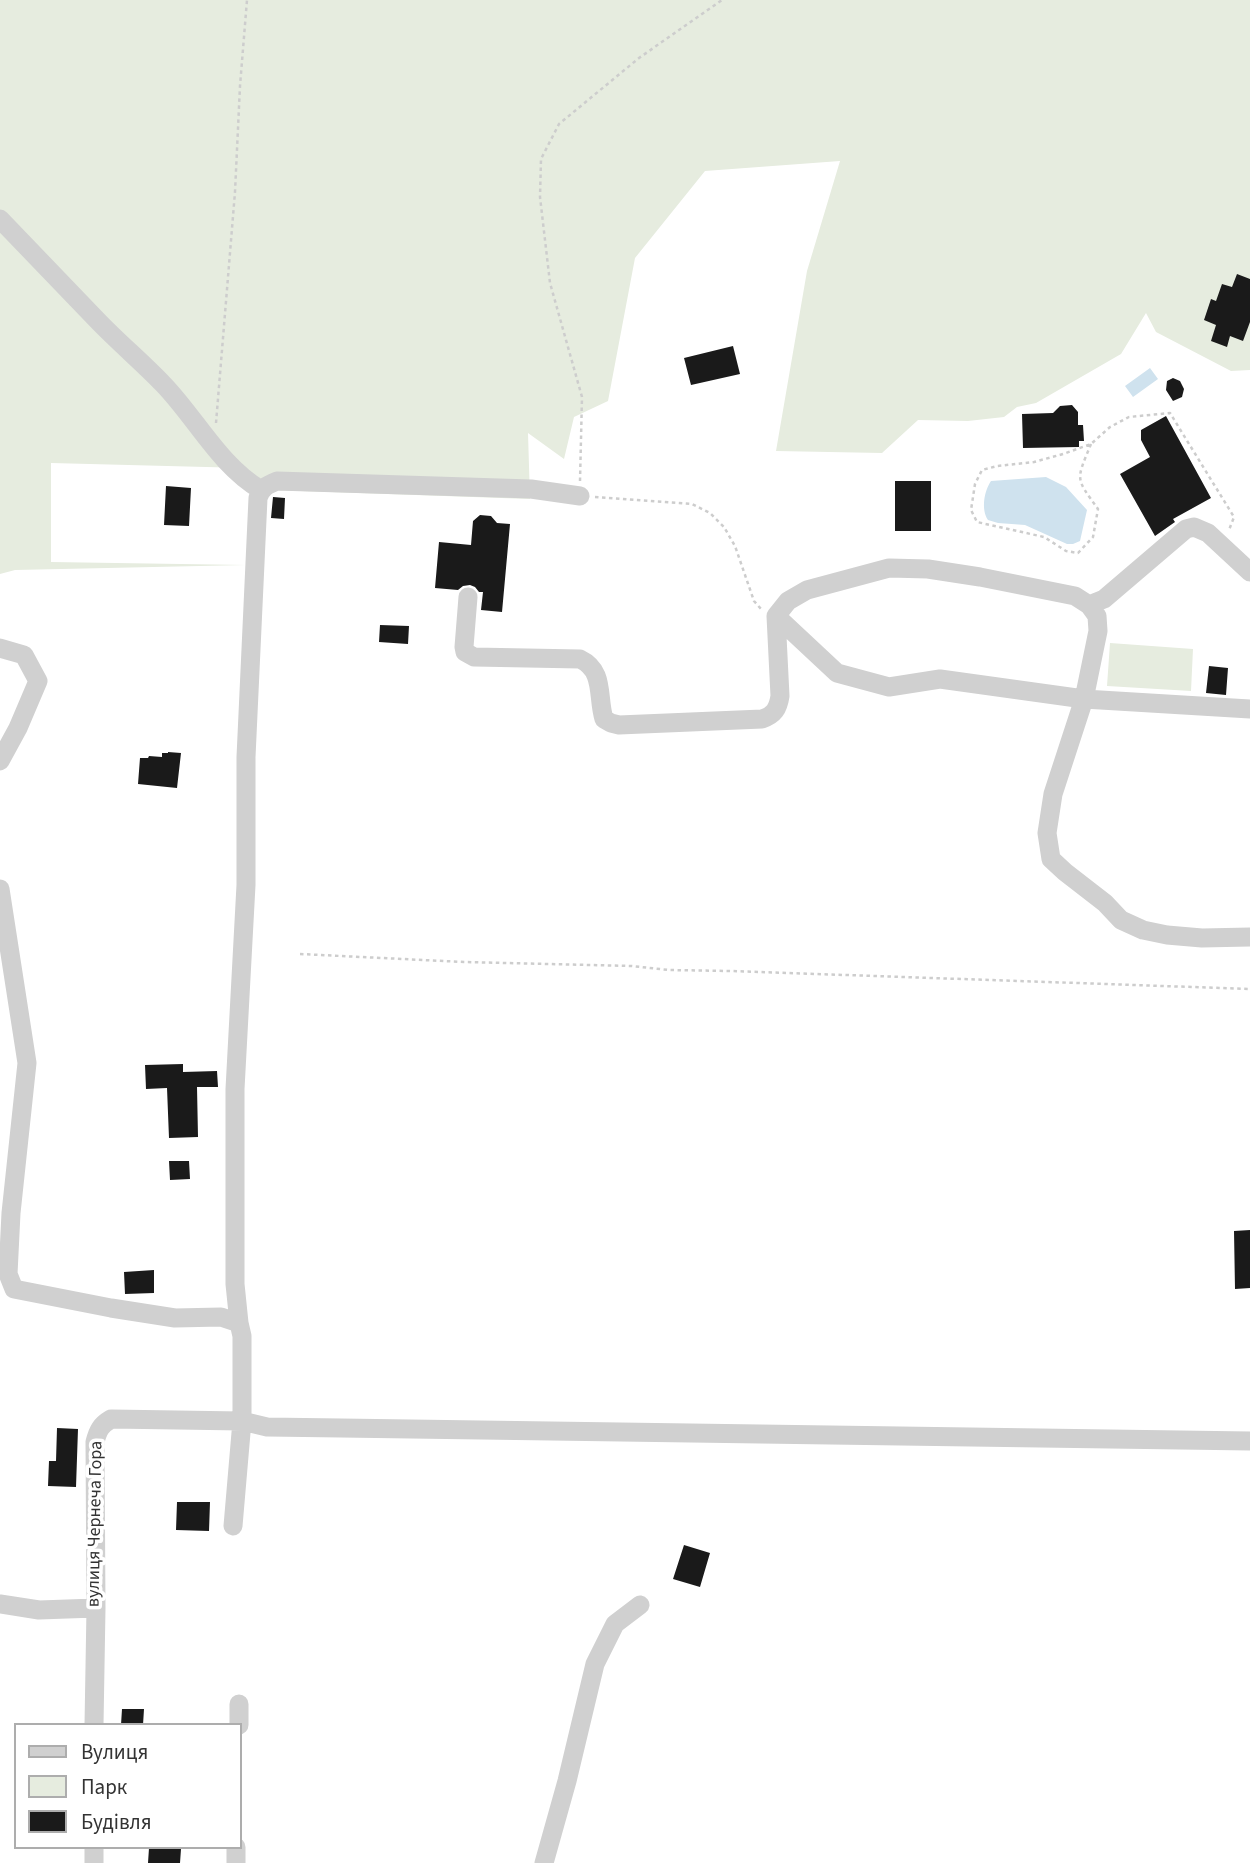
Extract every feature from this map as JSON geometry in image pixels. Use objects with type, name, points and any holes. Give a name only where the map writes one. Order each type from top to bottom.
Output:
[{"type":"street","points":[[0,219],[163,384],[214,447],[248,482],[261,491]]},
{"type":"street","points":[[233,1526],[242,1421],[242,1336],[235,1284],[235,1089],[246,885],[246,744],[258,498],[268,484],[276,481],[531,489],[580,496]]},
{"type":"street","points":[[1089,604],[1104,599],[1186,529],[1194,527],[1208,533],[1250,572]]},
{"type":"street","points":[[468,597],[465,652],[474,657],[580,659],[589,663],[598,680],[604,719],[619,725],[762,719],[772,716],[778,707],[780,696],[776,616],[788,601],[807,590],[889,568],[928,569],[1075,596],[1089,604],[1097,617],[1098,631],[1084,699],[1053,794],[1047,832],[1051,859],[1105,903],[1121,920],[1143,930],[1202,938],[1250,937]]},
{"type":"street","points":[[776,616],[837,673],[889,687],[940,679],[1084,699],[1250,709]]},
{"type":"street","points":[[0,648],[24,655],[38,681],[18,728],[0,761]]},
{"type":"street","points":[[0,889],[27,1063],[11,1213],[8,1274],[14,1289],[175,1318],[221,1317],[239,1323]]},
{"type":"street","name":"вулиця Чернеча Гора","points":[[94,1723],[95,1442],[97,1431],[111,1419],[242,1421],[267,1427],[1250,1441]]},
{"type":"street","points":[[0,1604],[39,1610],[96,1608]]},
{"type":"street","points":[[544,1863],[595,1664],[615,1624],[640,1605]]},
{"type":"street","points":[[239,1704],[239,1723]]},
{"type":"path","points":[[214,447],[235,192],[247,0]]},
{"type":"path","points":[[722,0],[639,58],[559,124],[541,159],[540,197],[550,283],[582,397],[580,496],[692,504],[710,513],[724,527],[735,546],[754,601],[765,613],[776,616]]},
{"type":"path","points":[[1091,444],[1079,473],[1081,485],[1098,509],[1093,537],[1078,553],[1066,551],[1044,537],[977,522],[971,510],[975,484],[982,470],[1034,462],[1091,444],[1110,427],[1129,417],[1170,412],[1234,517],[1222,546]]},
{"type":"path","points":[[300,954],[632,966],[669,970],[1250,989]]},
{"type":"green space","points":[[0,0],[1250,0],[1250,370],[1231,371],[1156,332],[1146,313],[1121,354],[1036,403],[1017,407],[1004,417],[968,421],[918,420],[882,453],[776,451],[807,271],[840,161],[705,171],[635,258],[608,401],[574,417],[564,459],[528,433],[530,499],[272,490],[245,468],[51,463],[51,562],[246,565],[15,570],[0,574]]},
{"type":"green space","points":[[1110,643],[1193,649],[1191,691],[1107,686]]},
{"type":"water","points":[[1150,368],[1158,379],[1133,397],[1125,386]]},
{"type":"water","points":[[1046,477],[1066,487],[1087,510],[1080,541],[1067,544],[1025,525],[988,520],[984,500],[991,481]]},
{"type":"building","points":[[1237,274],[1250,279],[1250,322],[1243,341],[1230,336],[1227,347],[1211,341],[1216,325],[1204,320],[1211,299],[1216,301],[1222,284],[1232,287]]},
{"type":"building","points":[[733,346],[740,374],[691,385],[684,358]]},
{"type":"building","points":[[1173,378],[1180,381],[1184,389],[1182,397],[1173,401],[1166,390],[1167,381]]},
{"type":"building","points":[[1072,405],[1078,412],[1078,425],[1083,425],[1084,441],[1079,441],[1079,447],[1023,448],[1022,414],[1053,413],[1060,406]]},
{"type":"building","points":[[1166,416],[1211,498],[1173,519],[1175,522],[1155,536],[1120,474],[1150,457],[1141,440],[1141,430]]},
{"type":"building","points":[[895,481],[931,481],[931,531],[895,531]]},
{"type":"building","points":[[166,486],[191,488],[189,526],[164,525]]},
{"type":"building","points":[[273,497],[285,498],[284,519],[271,518]]},
{"type":"building","points":[[480,515],[491,516],[497,523],[510,524],[502,612],[481,610],[483,592],[470,585],[458,590],[435,588],[439,542],[471,545],[473,521]]},
{"type":"building","points":[[380,625],[409,626],[408,644],[379,642]]},
{"type":"building","points":[[1209,666],[1228,668],[1226,695],[1206,693]]},
{"type":"building","points":[[162,753],[181,753],[177,788],[138,784],[140,758],[162,757]]},
{"type":"building","points":[[183,1064],[183,1072],[217,1071],[218,1087],[197,1087],[198,1137],[169,1138],[167,1088],[146,1089],[145,1065]]},
{"type":"building","points":[[169,1161],[189,1161],[190,1179],[170,1180]]},
{"type":"building","points":[[1250,1230],[1250,1288],[1235,1289],[1234,1231]]},
{"type":"building","points":[[154,1270],[154,1293],[125,1294],[124,1272]]},
{"type":"building","points":[[57,1428],[78,1429],[76,1487],[48,1486],[49,1461],[56,1461]]},
{"type":"building","points":[[177,1502],[210,1502],[209,1531],[176,1530]]},
{"type":"building","points":[[684,1545],[710,1553],[700,1587],[673,1579]]},
{"type":"building","points":[[122,1709],[144,1709],[143,1723],[121,1723]]},
{"type":"building","points":[[149,1849],[181,1849],[180,1863],[148,1863]]}]
